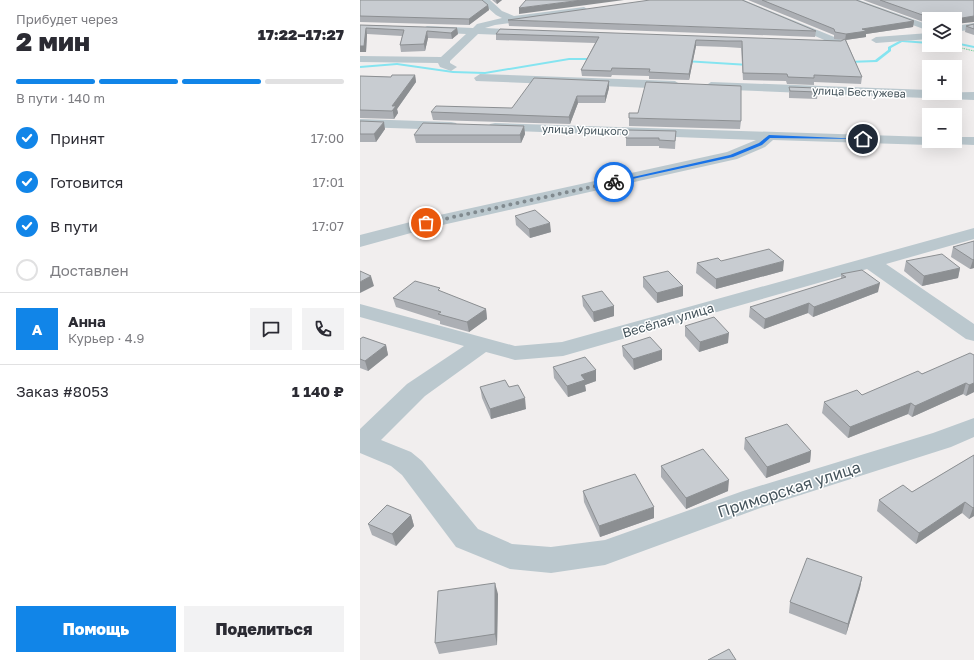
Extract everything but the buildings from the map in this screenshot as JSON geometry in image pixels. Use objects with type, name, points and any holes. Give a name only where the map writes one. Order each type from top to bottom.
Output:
[{"type":"street","points":[[484,0],[499,13],[512,19]]},
{"type":"street","points":[[736,0],[840,43],[809,43]]},
{"type":"street","points":[[850,0],[922,26]]},
{"type":"street","points":[[360,59],[447,63],[474,31],[481,26],[512,19],[596,8]]},
{"type":"street","points":[[962,28],[974,26]]},
{"type":"street","points":[[413,29],[537,33]]},
{"type":"street","points":[[876,40],[922,37]]},
{"type":"street","name":"улица Бестужева","points":[[480,78],[974,96]]},
{"type":"street","points":[[360,123],[462,126]]},
{"type":"street","name":"улица Урицкого","points":[[478,127],[922,140]]},
{"type":"street","points":[[360,241],[426,223],[732,156],[760,144],[769,136]]},
{"type":"street","points":[[962,141],[974,141]]},
{"type":"street","name":"Весёлая улица","points":[[360,310],[481,345],[515,353],[563,349],[974,233]]},
{"type":"street","points":[[870,262],[974,334]]},
{"type":"street","points":[[361,442],[416,390],[481,345]]},
{"type":"street","name":"Приморская улица","points":[[361,442],[401,460],[412,468],[468,538],[510,556],[551,560],[605,552],[753,499],[942,440],[974,427]]},
{"type":"path","points":[[962,48],[974,51]]},
{"type":"waterway","points":[[848,62],[876,61],[890,50],[889,48],[902,41],[922,42]]},
{"type":"waterway","points":[[962,44],[974,47]]},
{"type":"waterway","points":[[360,67],[397,64],[453,72],[485,73],[569,59],[594,59]]},
{"type":"waterway","points":[[685,61],[749,65]]},
{"type":"way so far","points":[[426,223],[614,182]]},
{"type":"route","points":[[614,182],[732,156],[760,144],[769,136],[863,139]]}]
